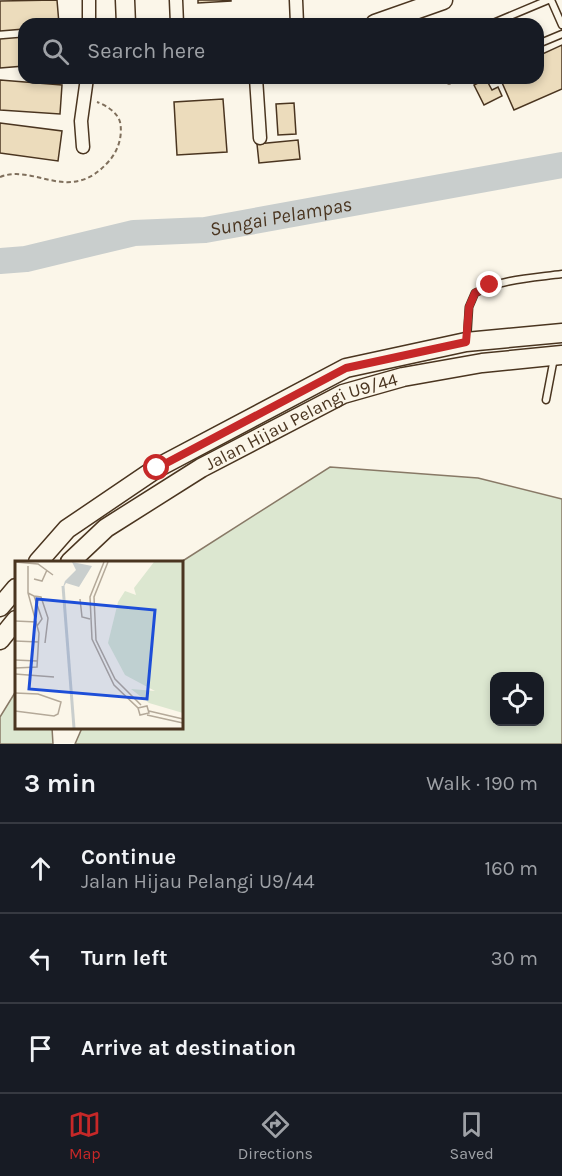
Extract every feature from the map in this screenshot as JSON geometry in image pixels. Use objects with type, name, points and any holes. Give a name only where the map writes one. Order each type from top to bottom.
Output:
[{"type":"street","points":[[88,0],[89,18]]},
{"type":"street","points":[[125,0],[126,18]]},
{"type":"street","points":[[176,0],[177,18]]},
{"type":"street","points":[[296,0],[297,18]]},
{"type":"street","points":[[392,18],[443,0]]},
{"type":"street","points":[[83,147],[81,121],[86,84]]},
{"type":"street","points":[[256,84],[260,138]]},
{"type":"street","name":"Jalan Hijau Pelangi U9/44","points":[[39,561],[68,529],[157,468],[346,368],[466,342],[562,333]]},
{"type":"street","name":"Jalan Hijau Pelangi U9/44","points":[[71,561],[106,528],[201,468],[343,394],[414,375],[482,363],[558,355]]},
{"type":"street","points":[[0,607],[15,589]]},
{"type":"street","points":[[0,640],[15,621]]},
{"type":"lane","points":[[506,18],[550,0],[562,25]]},
{"type":"lane","points":[[544,42],[562,34]]},
{"type":"lane","points":[[466,342],[469,307],[475,293],[490,285],[507,281],[562,274]]},
{"type":"lane","points":[[546,400],[558,355]]},
{"type":"green space","points":[[330,467],[478,478],[562,499],[562,744],[75,744],[82,729],[183,729],[183,561]]},
{"type":"green space","points":[[15,693],[15,729],[52,729],[53,744],[0,744],[0,717]]},
{"type":"building","points":[[57,0],[58,18],[18,18],[18,30],[0,31],[0,1]]},
{"type":"building","points":[[198,0],[231,0],[231,1],[198,3]]},
{"type":"building","points":[[18,38],[18,66],[0,68],[0,39]]},
{"type":"building","points":[[562,45],[562,89],[514,110],[503,84],[544,84],[544,53]]},
{"type":"building","points":[[0,80],[18,81],[18,84],[62,85],[60,114],[0,110]]},
{"type":"building","points":[[489,84],[492,90],[498,87],[502,96],[484,105],[474,85]]},
{"type":"building","points":[[223,99],[227,152],[177,155],[174,102]]},
{"type":"building","points":[[294,103],[296,134],[278,135],[276,104]]},
{"type":"building","points":[[0,123],[62,131],[58,161],[0,153]]},
{"type":"building","points":[[298,140],[300,159],[259,163],[257,144]]},
{"type":"waterway","name":"Sungai Pelampas","points":[[0,261],[26,259],[134,233],[205,230],[562,165]]},
{"type":"route","points":[[157,468],[346,368],[466,342],[469,307],[475,293],[490,285]]}]
